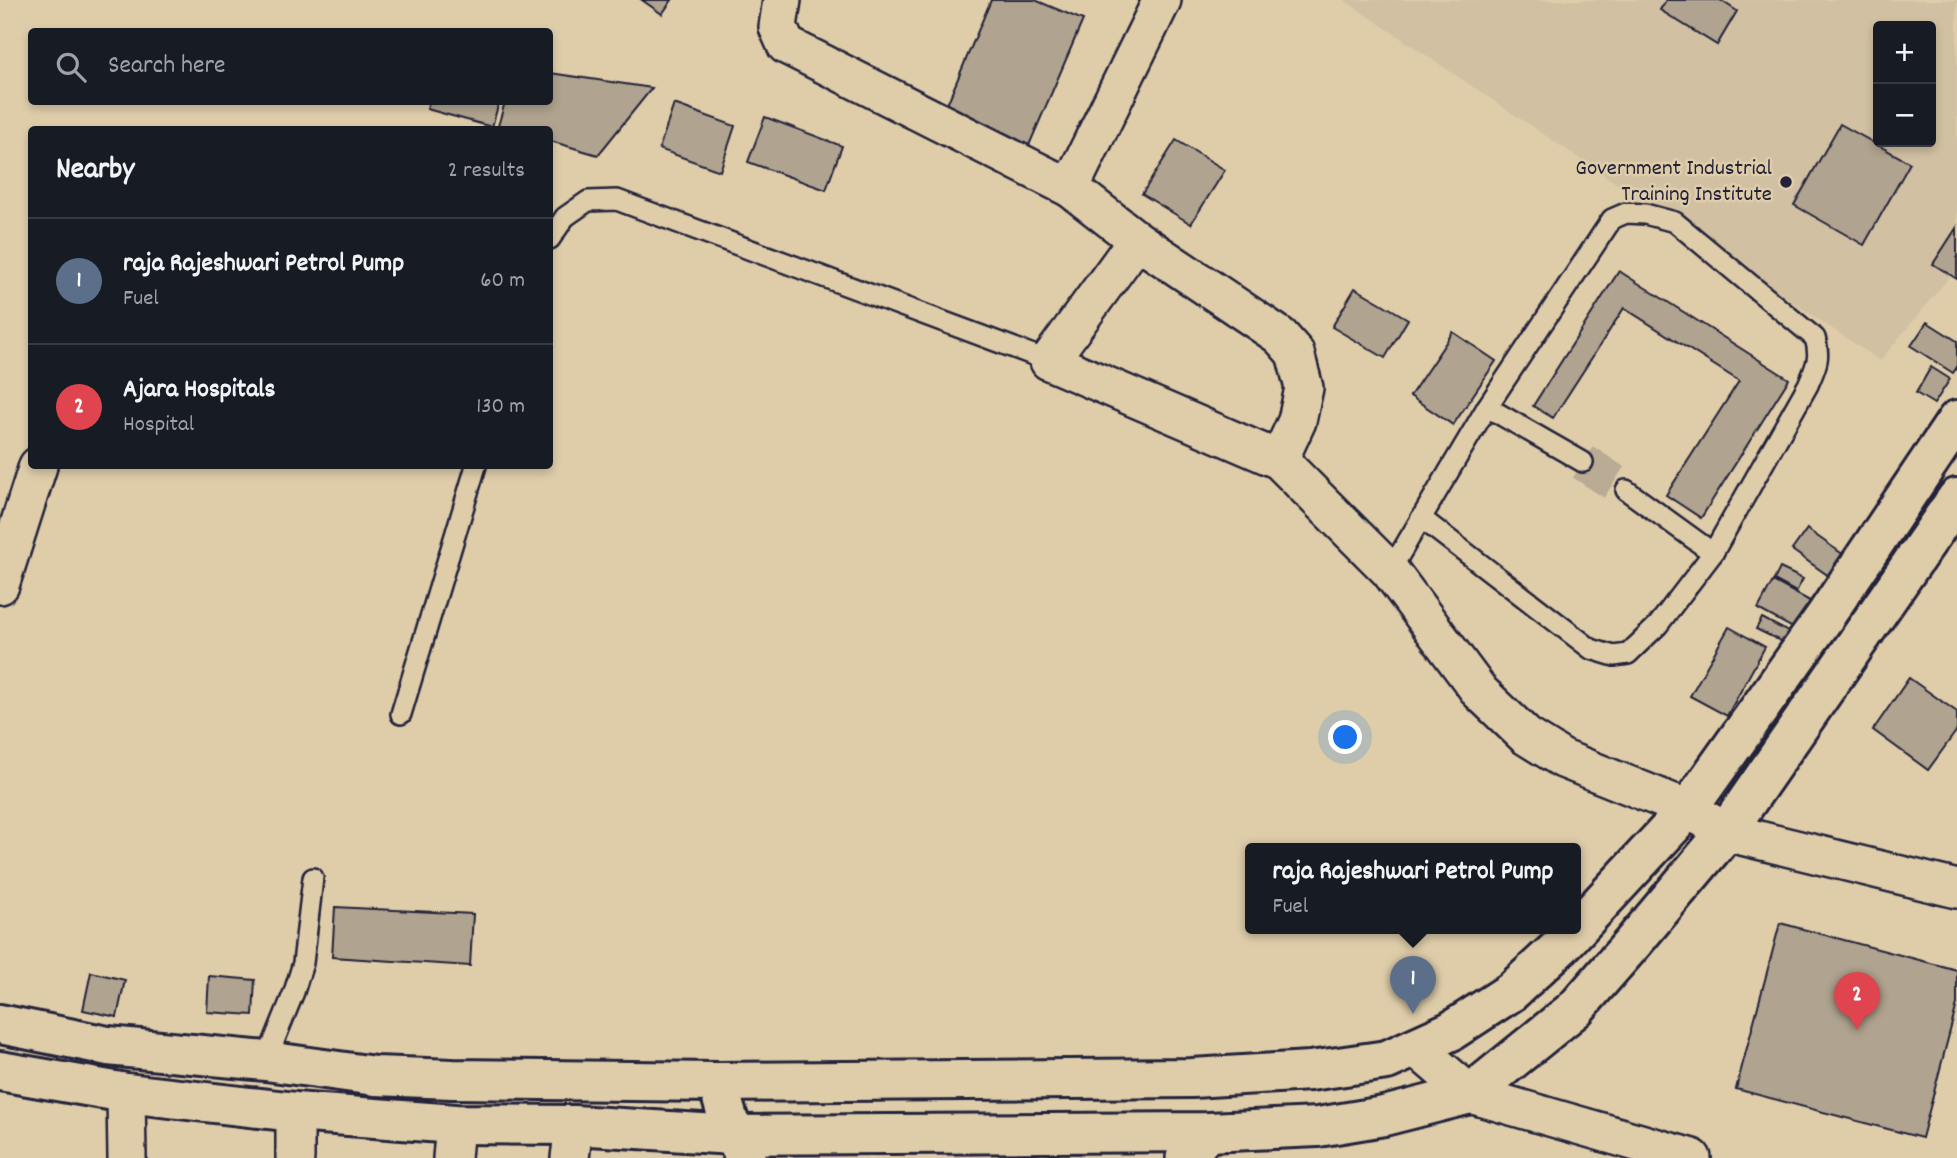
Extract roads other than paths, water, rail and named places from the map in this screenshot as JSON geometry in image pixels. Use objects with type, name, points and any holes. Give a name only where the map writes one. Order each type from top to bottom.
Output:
[{"type":"main road","points":[[1581,924],[1688,808],[1824,618],[1957,420]]},
{"type":"main road","points":[[0,1071],[126,1094],[295,1112],[454,1141],[572,1141],[740,1147],[1196,1145],[1384,1116],[1470,1094],[1575,1009],[1726,832],[1956,501]]},
{"type":"main road","points":[[0,1024],[108,1046],[266,1061],[375,1076],[717,1082],[1192,1078],[1310,1070],[1387,1060],[1451,1031],[1511,992],[1572,934]]},
{"type":"main road","points":[[717,1082],[740,1147]]},
{"type":"street","points":[[782,0],[778,27],[786,45],[1070,188],[1137,240],[1280,336],[1295,352],[1304,388],[1297,421],[1279,460]]},
{"type":"street","points":[[1070,188],[1162,0]]},
{"type":"street","points":[[1137,240],[1049,362],[1279,460],[1390,572],[1480,692],[1526,736],[1563,759],[1688,808],[1726,832],[1957,889]]},
{"type":"street","points":[[0,585],[37,469]]},
{"type":"street","points":[[1415,1047],[1470,1094],[1692,1158]]},
{"type":"street","points":[[126,1094],[127,1158]]},
{"type":"street","points":[[295,1112],[295,1158]]},
{"type":"lane","points":[[553,235],[565,217],[588,201],[617,200],[1049,362]]},
{"type":"lane","points":[[1390,572],[1421,519],[1487,407],[1612,219],[1626,213],[1645,214],[1675,222],[1815,338],[1819,352],[1808,385],[1713,553],[1658,625],[1628,654],[1614,656],[1591,649],[1421,519]]},
{"type":"lane","points":[[1487,407],[1583,463]]},
{"type":"lane","points":[[401,714],[475,469]]},
{"type":"lane","points":[[1626,490],[1713,553]]},
{"type":"lane","points":[[266,1061],[303,963],[313,878]]},
{"type":"tunnel","points":[[1583,462],[1626,490]]},
{"type":"place","name":"Government Industrial Training Institute","points":[[1786,182]]},
{"type":"place","name":"raja Rajeshwari Petrol Pump","points":[[1413,1014]]},
{"type":"place","name":"Ajara Hospitals","points":[[1857,1030]]}]
